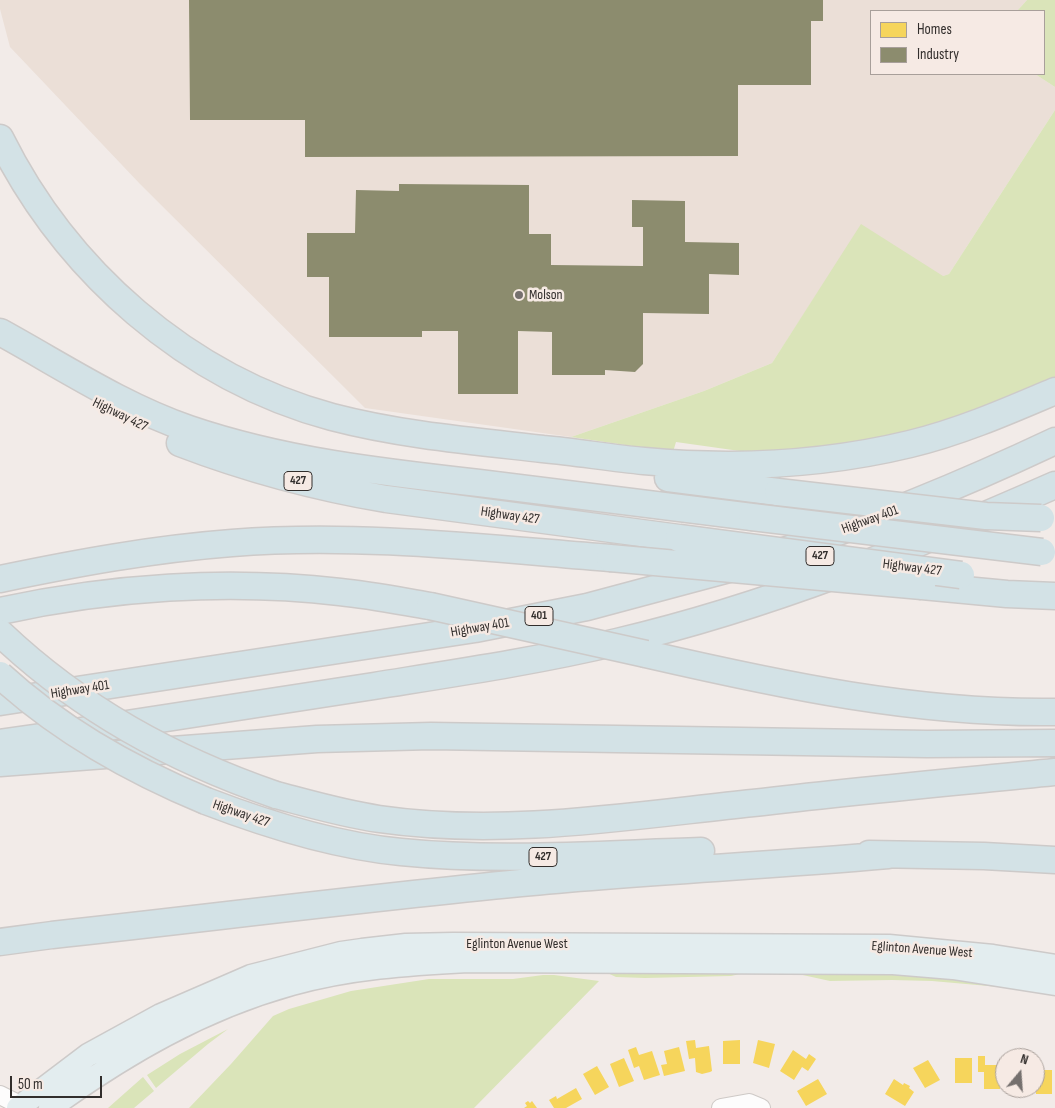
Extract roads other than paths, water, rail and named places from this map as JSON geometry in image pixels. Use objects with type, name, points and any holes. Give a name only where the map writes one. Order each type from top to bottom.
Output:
[{"type":"highway","points":[[0,138],[28,188],[60,234],[100,280],[126,305],[154,328],[230,376],[296,405],[330,416],[408,433],[643,461],[760,464],[823,460],[909,444],[937,437],[1055,391]]},
{"type":"highway","points":[[0,169],[41,232],[73,270],[105,303],[136,330],[170,355],[227,389],[263,406],[336,432],[372,440],[778,492],[986,516],[1048,517]]},
{"type":"highway","points":[[0,332],[89,383],[188,429],[302,459],[380,472],[1049,553]]},
{"type":"highway","name":"Highway 427","points":[[0,336],[38,370],[101,406],[163,436],[262,472],[345,492],[1055,588]]},
{"type":"highway","name":"Highway 401","points":[[0,702],[377,645],[475,629],[587,607],[682,582],[800,546],[929,498],[1055,441]]},
{"type":"highway","points":[[0,743],[472,670],[618,642],[760,601],[868,564],[952,531],[1055,485]]},
{"type":"highway","points":[[0,579],[98,559],[232,543],[279,541],[403,542],[610,558],[1007,594],[1055,596]]},
{"type":"highway","points":[[0,611],[111,593],[211,587],[264,587],[340,592],[430,606],[809,690],[877,700],[987,711],[1055,712]]},
{"type":"highway","points":[[0,633],[47,674],[82,700],[118,724],[156,745],[235,781],[276,795],[325,808],[379,819],[440,825],[498,826],[565,823],[846,792],[1055,772]]},
{"type":"highway","name":"Highway 427","points":[[0,675],[37,706],[101,750],[170,786],[240,814],[291,830],[357,845],[407,853],[451,856],[546,857],[764,850],[888,855],[984,856],[1055,860]]},
{"type":"highway","points":[[0,763],[287,741],[422,737],[917,744],[1055,743]]},
{"type":"highway","points":[[0,942],[522,883],[888,855]]},
{"type":"highway","points":[[0,938],[52,935]]},
{"type":"main road","name":"Eglinton Avenue West","points":[[22,1107],[88,1055],[161,1015],[251,976],[341,953],[362,950],[406,945],[453,944],[889,946],[993,956],[1055,966]]},
{"type":"main road","name":"Eglinton Avenue West","points":[[50,1108],[101,1072],[161,1037],[232,1003],[292,984],[358,970],[468,961],[892,963],[953,968],[1055,984]]},
{"type":"street","points":[[0,1095],[22,1107]]},
{"type":"street","points":[[721,1108],[749,1103],[761,1108]]},
{"type":"place","name":"Molson","points":[[519,295]]}]
